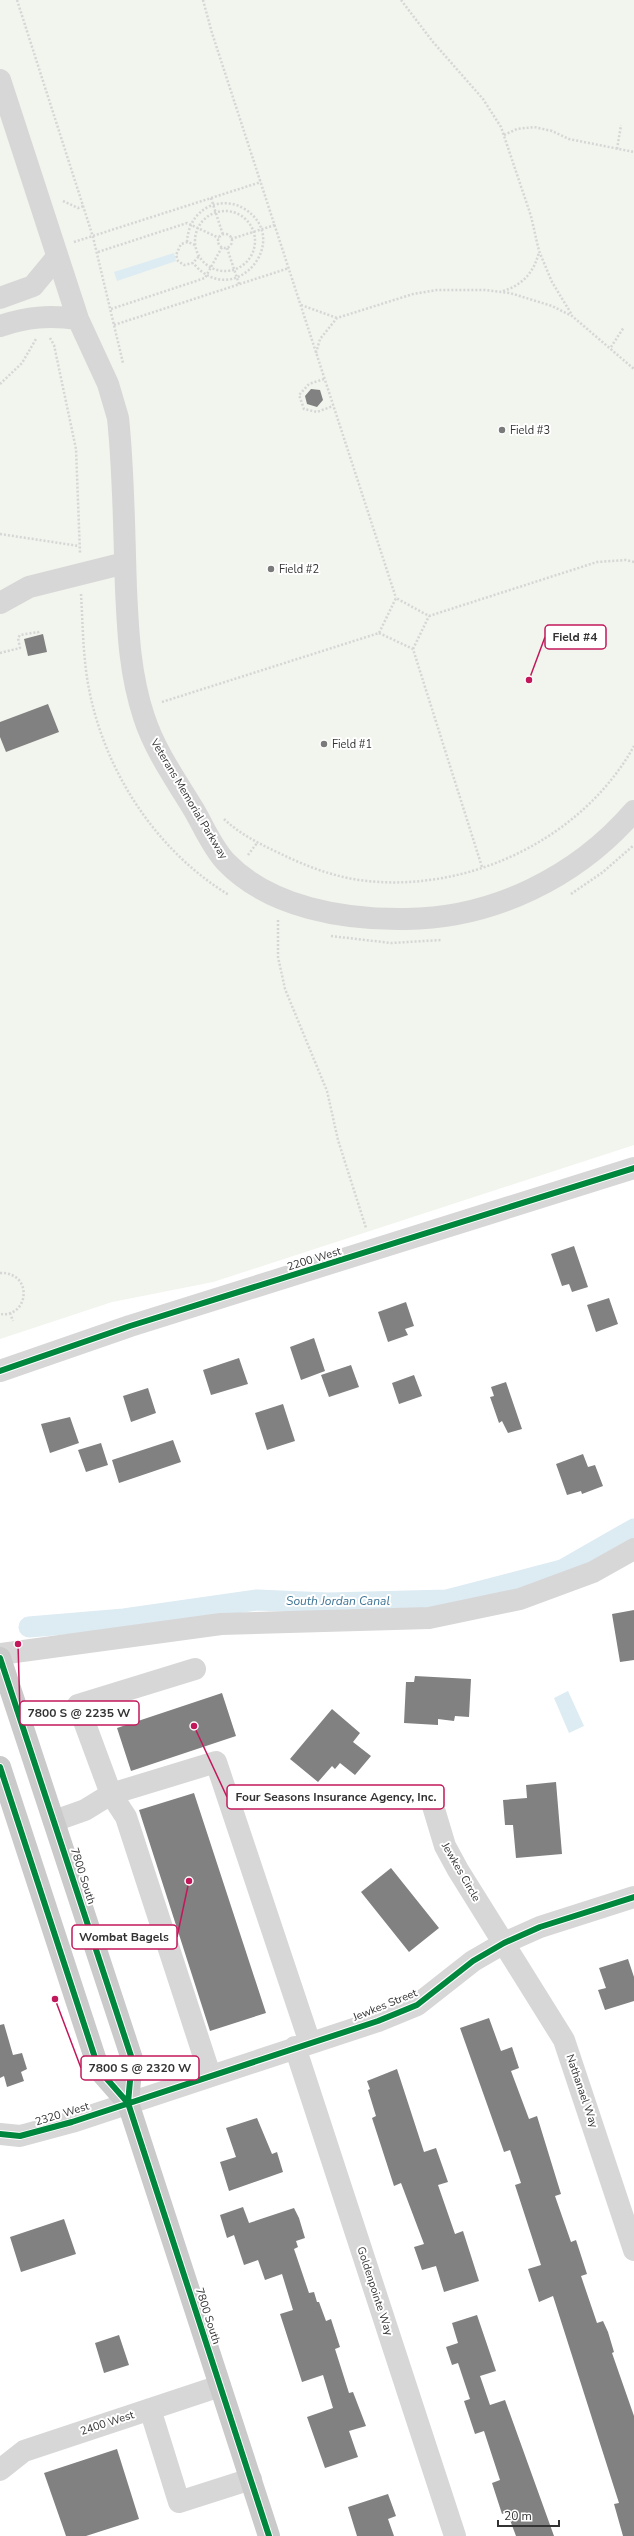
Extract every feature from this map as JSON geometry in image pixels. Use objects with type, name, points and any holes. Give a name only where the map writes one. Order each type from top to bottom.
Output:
[{"type":"main road","name":"7800 South","points":[[0,1658],[132,2059],[128,2103],[269,2536]]},
{"type":"main road","name":"7800 South","points":[[0,1767],[99,2070],[128,2103]]},
{"type":"street","name":"Veterans Memorial Parkway","points":[[0,80],[64,250],[78,319],[108,384],[118,418],[130,659],[144,717],[152,737],[215,848],[235,871],[258,886],[312,908],[347,916],[384,919],[422,918],[458,913],[517,895],[556,877],[612,836],[634,812]]},
{"type":"street","points":[[0,298],[33,286],[64,250]]},
{"type":"street","points":[[0,326],[34,317],[53,315],[78,319]]},
{"type":"street","points":[[0,603],[30,587],[80,573],[125,564]]},
{"type":"street","name":"2200 West","points":[[0,1371],[130,1326],[634,1168]]},
{"type":"street","points":[[0,1654],[221,1624],[429,1618],[520,1599],[593,1572],[634,1549]]},
{"type":"street","points":[[195,1668],[78,1705],[111,1794],[126,1817],[210,2075]]},
{"type":"street","name":"Goldenpointe Way","points":[[111,1794],[216,1762],[302,2045],[455,2536]]},
{"type":"street","points":[[54,1821],[84,1810],[111,1794]]},
{"type":"street","name":"Jewkes Circle","points":[[430,1796],[445,1846],[458,1870],[504,1943]]},
{"type":"street","name":"Jewkes Street","points":[[128,2103],[378,2021],[417,2005],[473,1962],[504,1943],[540,1927],[634,1897]]},
{"type":"street","name":"Nathanael Way","points":[[504,1943],[564,2040],[634,2250]]},
{"type":"street","name":"2320 West","points":[[0,2134],[20,2136],[128,2103]]},
{"type":"street","name":"2400 West","points":[[0,2470],[24,2450],[220,2386]]},
{"type":"street","points":[[150,2409],[179,2502],[251,2479]]},
{"type":"path","points":[[16,0],[98,252],[124,366]]},
{"type":"path","points":[[204,0],[212,33],[396,598],[429,616]]},
{"type":"path","points":[[401,0],[433,42],[483,99],[504,134],[531,216],[539,251],[552,282],[572,316]]},
{"type":"path","points":[[618,149],[621,125]]},
{"type":"path","points":[[504,134],[517,129],[534,127],[552,131],[569,139],[634,152]]},
{"type":"path","points":[[64,250],[93,237],[261,182]]},
{"type":"path","points":[[211,198],[223,234],[232,239]]},
{"type":"path","points":[[62,201],[78,208],[84,206]]},
{"type":"path","points":[[187,242],[191,224],[203,210],[213,205],[226,203],[242,207],[254,217],[261,230],[263,246],[259,259],[249,271],[237,278],[221,280],[208,276],[193,263]]},
{"type":"path","points":[[226,211],[240,215],[249,224],[253,232],[253,252],[244,264],[234,270],[225,271],[211,268],[199,256],[195,245],[198,227],[208,216],[216,213],[226,211]]},
{"type":"path","points":[[98,252],[187,223],[219,238]]},
{"type":"path","points":[[232,239],[275,225]]},
{"type":"path","points":[[219,238],[223,234]]},
{"type":"path","points":[[219,238],[219,243],[222,247],[227,248]]},
{"type":"path","points":[[227,248],[231,245],[232,239]]},
{"type":"path","points":[[195,245],[187,242],[179,246],[176,255],[184,265],[193,263],[199,256]]},
{"type":"path","points":[[111,309],[205,278],[208,276],[222,247]]},
{"type":"path","points":[[227,248],[239,284]]},
{"type":"path","points":[[502,291],[517,285],[529,276],[535,266],[539,251]]},
{"type":"path","points":[[114,325],[288,268]]},
{"type":"path","points":[[316,353],[320,339],[337,318],[426,291],[458,289],[502,291],[552,306],[572,316],[611,347],[634,369]]},
{"type":"path","points":[[301,305],[337,318]]},
{"type":"path","points":[[611,347],[624,327]]},
{"type":"path","points":[[0,384],[22,363],[32,344],[40,336]]},
{"type":"path","points":[[45,336],[50,338],[54,345],[74,438],[85,668],[90,694],[101,734],[130,795],[178,858],[231,896]]},
{"type":"path","points":[[324,379],[309,384],[299,395],[304,409],[317,412],[333,406]]},
{"type":"path","points":[[0,534],[79,546]]},
{"type":"path","points":[[482,867],[413,649],[429,616],[597,562],[626,560],[634,562]]},
{"type":"path","points":[[378,633],[396,598]]},
{"type":"path","points":[[20,648],[18,638],[20,635],[38,632],[39,635]]},
{"type":"path","points":[[156,704],[378,633],[413,649]]},
{"type":"path","points":[[0,652],[25,647]]},
{"type":"path","points":[[221,816],[237,831],[257,843],[304,866],[346,877],[382,882],[414,882],[437,879],[482,867],[529,847],[564,826],[601,793],[634,746]]},
{"type":"path","points":[[568,896],[604,872],[634,845]]},
{"type":"path","points":[[271,917],[284,923]]},
{"type":"path","points":[[278,920],[278,957],[285,989],[325,1083],[342,1152],[366,1228]]},
{"type":"path","points":[[328,936],[353,941],[413,944],[444,939]]},
{"type":"path","points":[[0,1273],[7,1272],[19,1279],[24,1292],[21,1305],[10,1313],[0,1314]]},
{"type":"path","points":[[10,1313],[13,1321]]},
{"type":"shaded area","points":[[0,0],[634,0],[634,1145],[213,1282],[112,1302],[0,1339]]},
{"type":"shaded area","points":[[174,253],[176,261],[117,281],[114,272]]},
{"type":"shaded area","points":[[568,1691],[584,1726],[569,1733],[554,1698]]},
{"type":"building","points":[[311,389],[320,390],[323,400],[317,407],[307,404],[305,396]]},
{"type":"building","points":[[43,634],[47,652],[28,656],[24,639]]},
{"type":"building","points":[[48,704],[59,732],[6,752],[0,737],[0,722]]},
{"type":"building","points":[[574,1246],[588,1287],[572,1292],[569,1284],[562,1286],[551,1254]]},
{"type":"building","points":[[609,1298],[618,1324],[596,1332],[587,1305]]},
{"type":"building","points":[[406,1302],[414,1326],[405,1329],[408,1335],[388,1342],[378,1312]]},
{"type":"building","points":[[314,1338],[325,1371],[301,1380],[290,1347]]},
{"type":"building","points":[[239,1358],[248,1384],[211,1395],[203,1370]]},
{"type":"building","points":[[351,1365],[359,1387],[329,1397],[321,1375]]},
{"type":"building","points":[[414,1375],[422,1396],[399,1404],[392,1383]]},
{"type":"building","points":[[506,1382],[522,1429],[508,1433],[502,1421],[499,1423],[490,1397],[494,1396],[491,1387]]},
{"type":"building","points":[[148,1388],[156,1413],[131,1422],[123,1396]]},
{"type":"building","points":[[283,1404],[295,1441],[267,1450],[255,1413]]},
{"type":"building","points":[[70,1417],[79,1443],[50,1453],[41,1424]]},
{"type":"building","points":[[173,1440],[181,1462],[119,1483],[112,1460]]},
{"type":"building","points":[[101,1443],[108,1465],[86,1472],[78,1450]]},
{"type":"building","points":[[583,1454],[588,1467],[595,1465],[603,1486],[582,1494],[581,1491],[567,1495],[556,1464]]},
{"type":"building","points":[[634,1610],[634,1660],[620,1662],[612,1614]]},
{"type":"building","points":[[415,1676],[471,1679],[469,1717],[455,1716],[454,1721],[438,1719],[438,1725],[404,1723],[406,1682],[414,1682]]},
{"type":"building","points":[[222,1693],[236,1736],[131,1771],[117,1728]]},
{"type":"building","points":[[332,1709],[360,1733],[353,1742],[371,1756],[355,1775],[340,1763],[335,1769],[332,1766],[318,1782],[290,1759]]},
{"type":"building","points":[[556,1782],[562,1854],[516,1858],[513,1825],[505,1825],[503,1800],[527,1798],[526,1785]]},
{"type":"building","points":[[194,1793],[266,2013],[210,2031],[139,1810]]},
{"type":"building","points":[[391,1868],[439,1928],[409,1952],[361,1892]]},
{"type":"building","points":[[628,1959],[634,1977],[634,2001],[605,2010],[598,1990],[606,1988],[599,1968]]},
{"type":"building","points":[[489,2018],[501,2051],[512,2047],[519,2068],[511,2071],[529,2119],[537,2116],[561,2194],[555,2196],[571,2242],[576,2240],[587,2274],[581,2276],[597,2323],[603,2321],[608,2332],[614,2352],[612,2353],[634,2416],[634,2536],[623,2536],[614,2504],[619,2503],[553,2296],[539,2302],[528,2269],[541,2265],[515,2185],[521,2183],[510,2150],[504,2152],[460,2028]]},
{"type":"building","points":[[4,2024],[13,2055],[22,2053],[27,2069],[21,2072],[24,2081],[7,2087],[4,2076],[0,2078],[0,2025]]},
{"type":"building","points":[[397,2069],[424,2152],[436,2148],[448,2182],[438,2185],[455,2234],[463,2231],[479,2281],[444,2292],[436,2266],[422,2270],[414,2247],[424,2244],[401,2183],[394,2186],[372,2118],[376,2116],[368,2090],[370,2089],[367,2081]]},
{"type":"building","points":[[257,2118],[272,2154],[277,2152],[283,2172],[229,2191],[220,2162],[236,2157],[226,2128]]},
{"type":"building","points":[[243,2207],[249,2223],[294,2208],[299,2218],[305,2238],[296,2241],[298,2247],[294,2249],[309,2293],[314,2292],[326,2321],[331,2319],[340,2347],[335,2349],[349,2393],[353,2392],[366,2426],[349,2431],[358,2457],[325,2468],[307,2417],[333,2408],[323,2375],[302,2382],[280,2314],[293,2310],[282,2274],[265,2280],[258,2260],[244,2265],[234,2235],[227,2238],[220,2215]]},
{"type":"building","points":[[64,2219],[76,2254],[21,2272],[10,2237]]},
{"type":"building","points":[[477,2315],[496,2371],[480,2376],[490,2405],[505,2400],[554,2536],[516,2536],[507,2512],[502,2514],[492,2483],[500,2480],[484,2431],[475,2434],[464,2401],[470,2399],[458,2363],[452,2365],[446,2347],[458,2343],[452,2323]]},
{"type":"building","points":[[119,2335],[129,2365],[104,2373],[95,2343]]},
{"type":"building","points":[[117,2449],[139,2519],[86,2536],[66,2536],[44,2473]]},
{"type":"building","points":[[388,2494],[396,2516],[388,2519],[394,2536],[357,2536],[348,2507]]},
{"type":"waterway","name":"South Jordan Canal","points":[[29,1627],[124,1619],[257,1600],[328,1603],[447,1600],[562,1570],[634,1529]]},
{"type":"cycle path","points":[[0,1371],[130,1326],[634,1168]]},
{"type":"cycle path","points":[[0,1658],[132,2059],[128,2103],[269,2536]]},
{"type":"cycle path","points":[[0,1767],[99,2070],[128,2103]]},
{"type":"cycle path","points":[[0,2134],[20,2136],[72,2122],[378,2021],[417,2005],[473,1961],[504,1943],[540,1927],[634,1897]]},
{"type":"place","name":"Field #3","points":[[502,430]]},
{"type":"place","name":"Field #2","points":[[271,569]]},
{"type":"place","name":"Field #4","points":[[529,680]]},
{"type":"place","name":"Field #1","points":[[324,744]]},
{"type":"place","name":"7800 S @ 2235 W","points":[[18,1644]]},
{"type":"place","name":"Four Seasons Insurance Agency, Inc.","points":[[194,1726]]},
{"type":"place","name":"Wombat Bagels","points":[[189,1881]]},
{"type":"place","name":"7800 S @ 2320 W","points":[[55,1999]]}]
